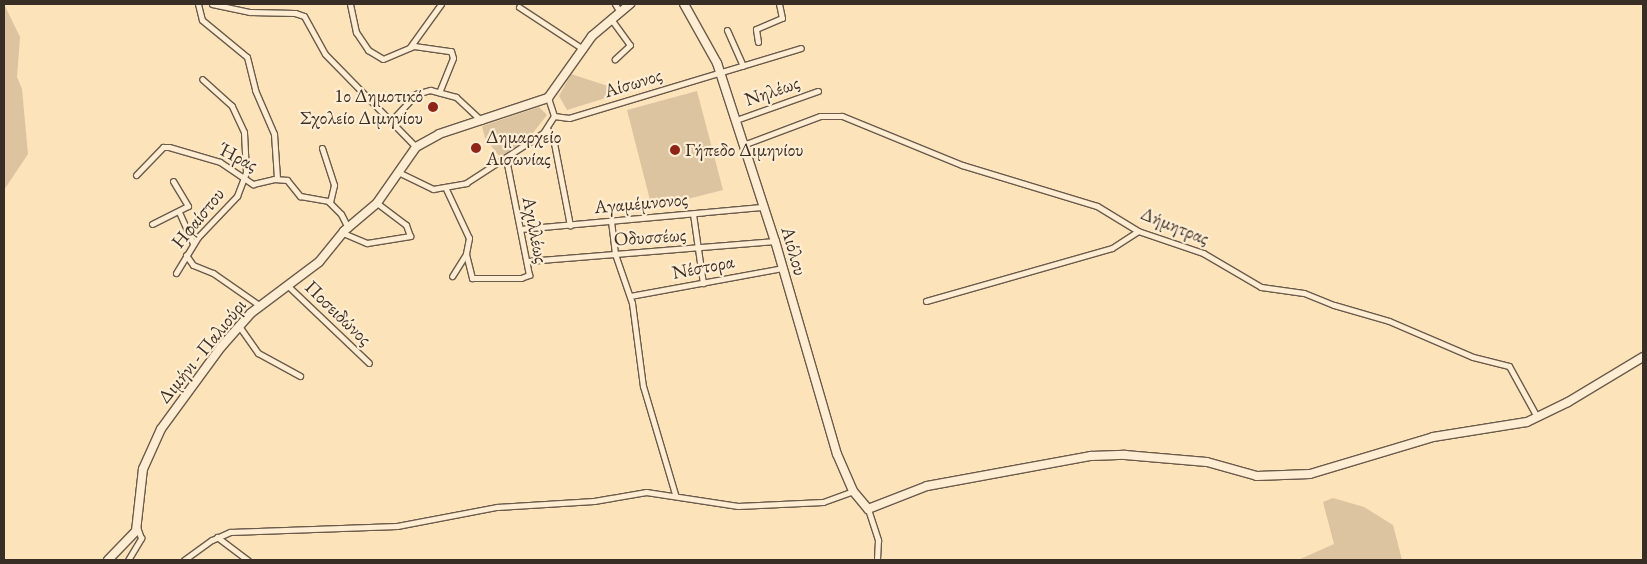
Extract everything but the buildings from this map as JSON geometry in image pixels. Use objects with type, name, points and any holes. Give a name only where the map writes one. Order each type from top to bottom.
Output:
[{"type":"street","points":[[198,4],[202,20],[247,56],[255,90],[274,134],[277,178]]},
{"type":"street","points":[[212,4],[262,12],[295,12],[304,16],[320,48],[416,147]]},
{"type":"street","points":[[261,4],[262,12]]},
{"type":"street","points":[[350,4],[353,28],[374,54],[390,58],[410,47],[441,4]]},
{"type":"street","points":[[615,4],[620,12]]},
{"type":"street","points":[[398,172],[424,186],[446,189],[466,183],[535,141],[547,128],[554,116],[548,98],[583,49],[611,18],[630,4]]},
{"type":"street","name":"Αιόλου","points":[[684,4],[702,31],[720,72],[775,241],[837,454],[853,491],[868,509]]},
{"type":"street","points":[[758,42],[756,29],[782,18],[779,4]]},
{"type":"street","points":[[519,6],[583,49]]},
{"type":"street","points":[[611,18],[630,45],[616,59]]},
{"type":"street","points":[[727,30],[743,66]]},
{"type":"street","points":[[410,47],[452,52],[439,92]]},
{"type":"street","name":"Αίσωνος","points":[[554,116],[570,118],[801,48]]},
{"type":"street","name":"Ηφαίστου","points":[[176,273],[193,244],[237,196],[245,177],[244,132],[232,106],[202,79]]},
{"type":"street","name":"Νηλέως","points":[[736,120],[818,91]]},
{"type":"street","points":[[391,120],[416,94],[439,92],[456,97],[482,121]]},
{"type":"street","name":"Διμήνι - Παλιούρι","points":[[137,527],[141,478],[150,452],[174,411],[239,326],[259,305],[316,266],[345,230],[377,203],[416,147],[430,138],[548,98]]},
{"type":"street","name":"Δήμητρας","points":[[743,145],[820,116],[838,114],[962,165],[1097,206],[1138,231],[1203,253],[1261,287],[1304,293],[1344,308],[1389,321],[1474,357],[1509,366],[1537,417]]},
{"type":"street","points":[[547,128],[554,143],[570,225]]},
{"type":"street","name":"Ήρας","points":[[136,175],[165,146],[214,160],[245,177],[252,184],[277,178],[290,182],[300,196],[330,203]]},
{"type":"street","points":[[322,148],[334,185],[330,203],[345,230],[366,243],[410,236],[406,225],[377,203]]},
{"type":"street","name":"Αχιλλέως","points":[[466,254],[472,278],[528,276],[528,261],[506,159]]},
{"type":"street","points":[[152,224],[179,212],[189,203],[173,180]]},
{"type":"street","points":[[446,189],[468,233],[466,254],[452,276]]},
{"type":"street","name":"Αγαμέμνονος","points":[[520,229],[764,207]]},
{"type":"street","points":[[179,212],[193,244]]},
{"type":"street","points":[[693,214],[703,283]]},
{"type":"street","points":[[611,221],[615,254],[630,296],[644,386],[675,494]]},
{"type":"street","points":[[926,302],[1112,248],[1138,231]]},
{"type":"street","name":"Οδυσσέως","points":[[528,261],[775,241]]},
{"type":"street","points":[[186,255],[192,265],[213,274],[259,305]]},
{"type":"street","name":"Νέστορα","points":[[630,296],[782,268]]},
{"type":"street","name":"Ποσειδώνος","points":[[287,285],[369,363]]},
{"type":"street","points":[[239,326],[258,353],[300,376]]},
{"type":"street","points":[[877,560],[878,540],[868,509],[927,486],[1092,456],[1162,457],[1215,464],[1257,476],[1300,475],[1433,437],[1507,426],[1537,417],[1643,357]]},
{"type":"street","points":[[184,560],[217,537],[252,530],[397,526],[514,505],[594,501],[646,492],[675,494],[738,506],[823,502],[853,491]]},
{"type":"street","points":[[108,560],[133,537],[137,527]]},
{"type":"street","points":[[128,560],[141,538],[137,527]]},
{"type":"street","points":[[217,537],[248,560]]},
{"type":"shaded area","points":[[4,4],[20,37],[17,77],[22,89],[28,154],[4,190]]},
{"type":"shaded area","points":[[571,74],[614,88],[622,93],[567,110],[559,96]]},
{"type":"shaded area","name":"Γήπεδο Διμηνίου","points":[[697,91],[723,190],[652,208],[627,110]]},
{"type":"shaded area","points":[[539,107],[547,115],[529,138],[500,157],[485,138],[482,126]]},
{"type":"shaded area","points":[[1333,498],[1364,507],[1393,525],[1402,560],[1298,560],[1334,544],[1323,502]]},
{"type":"place","name":"1ο Δημοτικό Σχολείο Διμηνίου","points":[[433,107]]},
{"type":"place","name":"Δημαρχείο Αισωνίας","points":[[476,148]]},
{"type":"place","name":"Γήπεδο Διμηνίου","points":[[675,150]]}]
